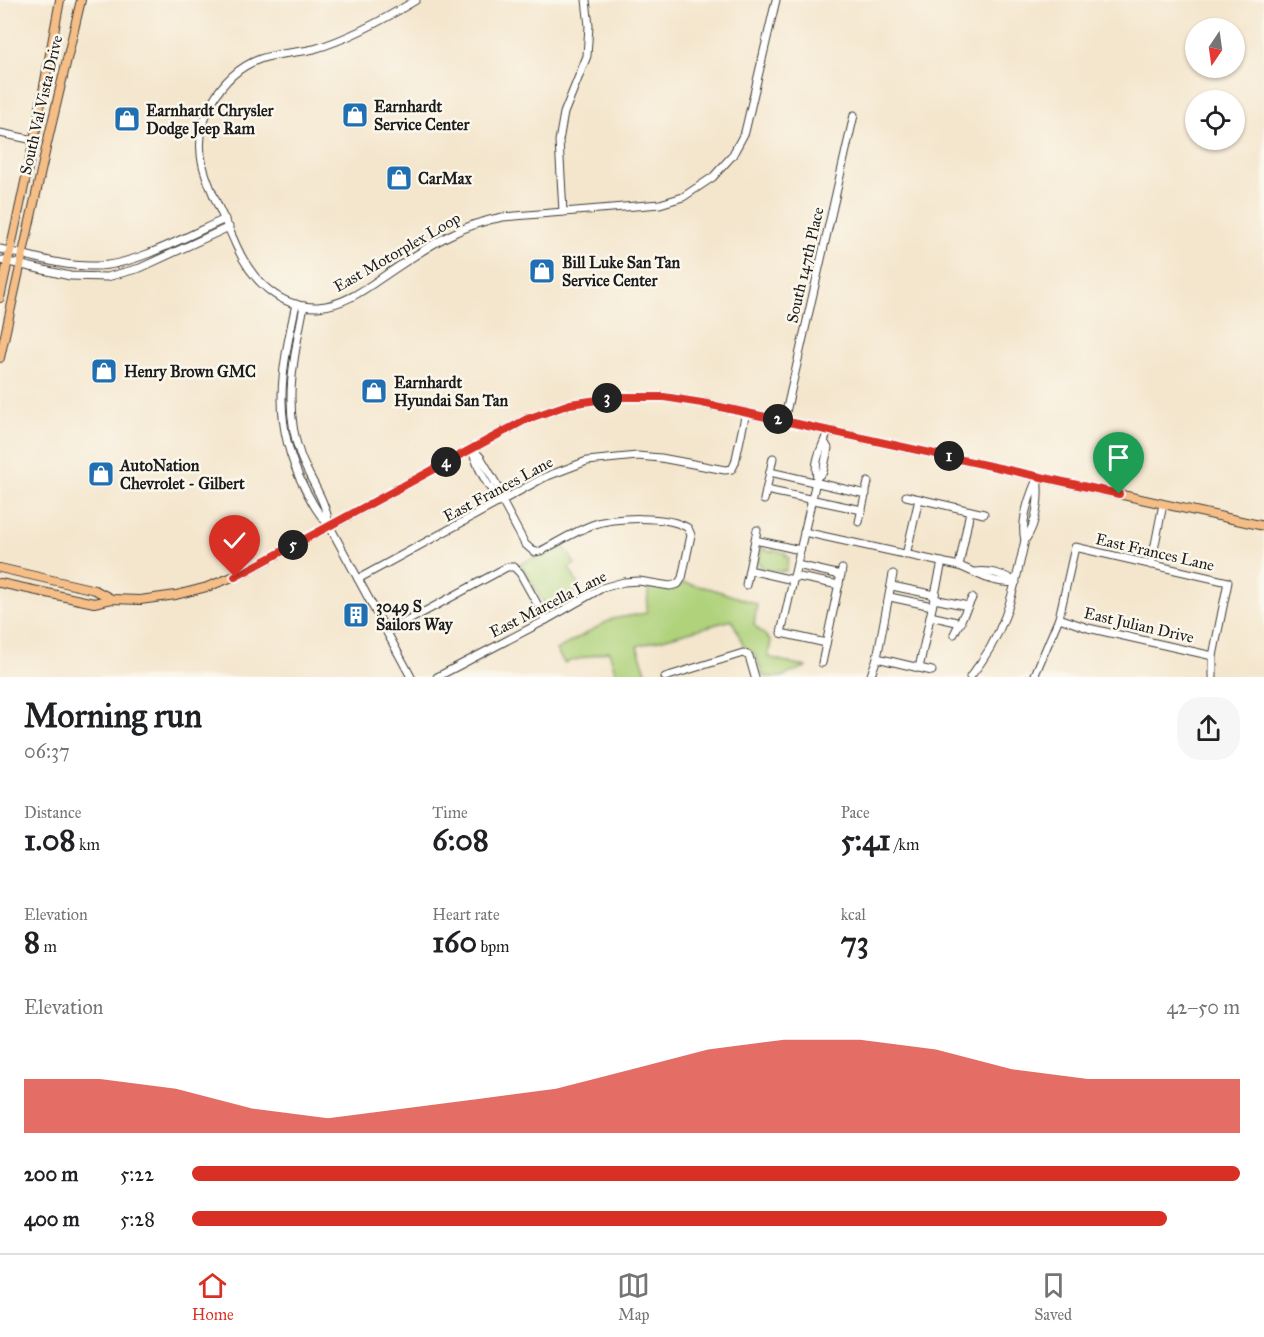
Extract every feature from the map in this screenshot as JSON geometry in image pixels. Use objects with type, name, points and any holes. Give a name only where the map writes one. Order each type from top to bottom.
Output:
[{"type":"main road","name":"South Val Vista Drive","points":[[0,298],[4,261],[10,251],[34,140],[60,0]]},
{"type":"main road","name":"South Val Vista Drive","points":[[0,358],[81,0]]},
{"type":"main road","points":[[0,583],[94,603],[112,599],[176,595],[207,587],[245,572],[527,419],[570,404],[618,397],[664,397],[746,412],[1264,526]]},
{"type":"main road","points":[[0,568],[96,590],[112,599]]},
{"type":"street","name":"East Motorplex Loop","points":[[416,0],[349,36],[314,49],[260,59],[228,80],[210,106],[201,138],[203,165],[242,258],[254,277],[273,294],[304,306],[330,305],[350,298],[442,238],[479,221],[660,204],[683,197],[696,190],[723,168],[745,132],[776,0]]},
{"type":"street","points":[[563,212],[559,141],[564,113],[586,56],[589,26],[586,0]]},
{"type":"street","name":"South 147th Place","points":[[783,421],[854,115]]},
{"type":"street","points":[[0,133],[34,140]]},
{"type":"street","points":[[0,249],[71,265],[106,266],[135,258],[225,219]]},
{"type":"street","points":[[4,261],[84,278],[107,277],[140,268],[229,227]]},
{"type":"street","points":[[135,258],[140,268]]},
{"type":"street","points":[[296,304],[283,367],[281,408],[288,447],[299,476],[319,515],[329,525],[411,677]]},
{"type":"street","points":[[304,306],[292,365],[293,420],[301,456],[327,511],[329,525]]},
{"type":"street","name":"East Frances Lane","points":[[358,579],[544,477],[588,461],[637,456],[725,470],[732,469],[746,412]]},
{"type":"street","points":[[826,643],[781,633],[817,480],[816,470],[821,446],[825,443],[828,430]]},
{"type":"street","points":[[472,448],[476,461],[494,495],[502,501]]},
{"type":"street","points":[[764,500],[773,458]]},
{"type":"street","points":[[770,472],[817,480],[866,494]]},
{"type":"street","points":[[970,677],[983,661],[1001,630],[1010,604],[1025,540],[1023,532],[1037,477]]},
{"type":"street","points":[[859,522],[868,482]]},
{"type":"street","points":[[766,490],[862,510]]},
{"type":"street","points":[[906,496],[984,514]]},
{"type":"street","points":[[906,555],[919,499]]},
{"type":"street","name":"East Marcella Lane","points":[[437,677],[546,621],[593,593],[614,584],[639,581],[669,585],[678,584],[682,578],[691,536],[688,528],[679,524],[662,520],[607,521],[590,526],[537,552],[529,549],[502,501]]},
{"type":"street","points":[[1150,564],[1163,504]]},
{"type":"street","points":[[958,566],[970,511]]},
{"type":"street","points":[[746,585],[758,530]]},
{"type":"street","points":[[804,532],[958,566],[975,572],[983,578],[1005,583],[1016,582]]},
{"type":"street","points":[[755,540],[800,550]]},
{"type":"street","name":"East Frances Lane","points":[[1059,618],[1075,547],[1228,582],[1214,656]]},
{"type":"street","points":[[919,668],[942,562]]},
{"type":"street","points":[[797,565],[842,572],[822,663]]},
{"type":"street","points":[[387,632],[507,567],[514,567],[520,573],[546,621]]},
{"type":"street","points":[[749,570],[839,585]]},
{"type":"street","points":[[871,675],[877,658],[893,574]]},
{"type":"street","points":[[892,586],[934,600]]},
{"type":"street","points":[[890,597],[934,600],[969,606]]},
{"type":"street","points":[[954,634],[962,623],[972,598]]},
{"type":"street","points":[[930,616],[962,623]]},
{"type":"street","points":[[1034,677],[1059,618]]},
{"type":"street","name":"East Julian Drive","points":[[1059,618],[1098,631],[1214,656]]},
{"type":"street","points":[[665,677],[743,653],[749,656],[755,677]]},
{"type":"street","points":[[1213,677],[1214,656]]},
{"type":"street","points":[[877,658],[932,671]]},
{"type":"green space","points":[[562,544],[575,564],[569,568],[581,590],[546,606],[520,564]]},
{"type":"green space","points":[[762,548],[772,552],[773,550],[786,553],[785,556],[789,557],[786,571],[760,567],[761,564],[758,563]]},
{"type":"green space","points":[[684,583],[712,589],[757,604],[754,625],[771,641],[768,657],[806,667],[781,677],[764,677],[755,654],[744,647],[732,620],[637,646],[648,677],[617,677],[609,651],[564,663],[556,650],[612,619],[646,613],[649,586],[674,590]]},
{"type":"place","name":"Earnhardt Service Center","points":[[355,115]]},
{"type":"place","name":"Earnhardt Chrysler Dodge Jeep Ram","points":[[127,119]]},
{"type":"place","name":"CarMax","points":[[399,178]]},
{"type":"place","name":"Bill Luke San Tan Service Center","points":[[542,271]]},
{"type":"place","name":"Henry Brown GMC","points":[[104,371]]},
{"type":"place","name":"Earnhardt Hyundai San Tan","points":[[374,391]]},
{"type":"place","name":"AutoNation Chevrolet - Gilbert","points":[[101,474]]},
{"type":"place","name":"3049 S Sailors Way","points":[[356,615]]},
{"type":"route","points":[[235,577],[519,422],[570,404],[618,397],[664,397],[702,403],[1119,494]]}]
